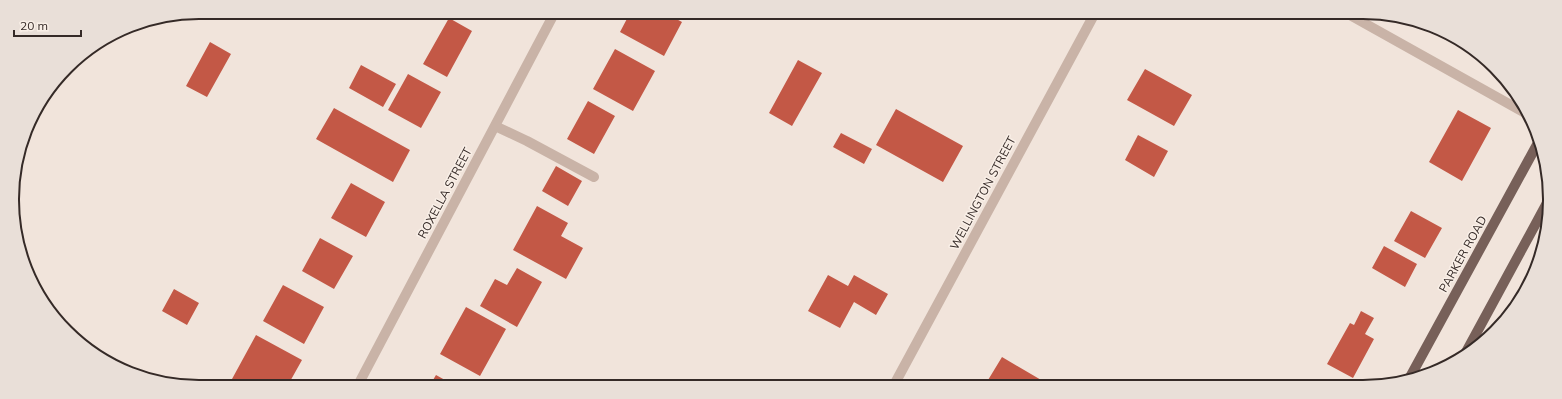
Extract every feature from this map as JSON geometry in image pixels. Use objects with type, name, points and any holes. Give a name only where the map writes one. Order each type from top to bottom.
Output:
[{"type":"main road","name":"PARKER ROAD","points":[[1412,373],[1535,148]]},
{"type":"main road","points":[[1470,344],[1543,210]]},
{"type":"street","name":"ROXELLA STREET","points":[[361,380],[551,19]]},
{"type":"street","name":"WELLINGTON STREET","points":[[897,380],[1092,19]]},
{"type":"street","points":[[1357,19],[1519,110]]},
{"type":"street","points":[[495,126],[527,141],[594,177]]},
{"type":"building","points":[[448,19],[472,31],[447,77],[423,64]]},
{"type":"building","points":[[627,19],[676,19],[682,22],[664,56],[620,32]]},
{"type":"building","points":[[210,42],[231,54],[207,97],[186,86]]},
{"type":"building","points":[[615,49],[655,71],[633,111],[593,89]]},
{"type":"building","points":[[798,60],[822,73],[792,126],[769,113]]},
{"type":"building","points":[[361,65],[396,84],[383,107],[349,88]]},
{"type":"building","points":[[1145,69],[1192,95],[1174,126],[1127,100]]},
{"type":"building","points":[[408,74],[441,92],[421,128],[388,110]]},
{"type":"building","points":[[588,101],[615,116],[594,154],[567,139]]},
{"type":"building","points":[[334,108],[410,150],[393,182],[316,139]]},
{"type":"building","points":[[896,109],[963,146],[943,182],[876,145]]},
{"type":"building","points":[[1458,110],[1491,128],[1462,181],[1429,162]]},
{"type":"building","points":[[841,133],[872,149],[864,164],[833,147]]},
{"type":"building","points":[[1138,135],[1168,151],[1154,177],[1125,160]]},
{"type":"building","points":[[556,166],[582,181],[568,206],[542,191]]},
{"type":"building","points":[[351,183],[385,202],[366,237],[331,218]]},
{"type":"building","points":[[537,206],[568,223],[561,236],[583,248],[566,279],[513,250]]},
{"type":"building","points":[[1411,211],[1442,228],[1425,258],[1394,241]]},
{"type":"building","points":[[320,238],[353,256],[334,289],[302,271]]},
{"type":"building","points":[[1384,246],[1417,264],[1405,287],[1372,268]]},
{"type":"building","points":[[517,268],[542,282],[517,327],[480,306],[495,279],[507,285]]},
{"type":"building","points":[[828,275],[848,286],[854,275],[888,294],[876,315],[854,302],[840,328],[808,311]]},
{"type":"building","points":[[283,285],[324,307],[304,344],[263,321]]},
{"type":"building","points":[[174,289],[199,303],[187,325],[162,311]]},
{"type":"building","points":[[466,307],[506,329],[480,376],[440,354]]},
{"type":"building","points":[[1361,311],[1374,318],[1365,334],[1374,339],[1353,378],[1327,364],[1350,323],[1354,325]]},
{"type":"building","points":[[256,335],[302,360],[291,380],[232,379]]},
{"type":"building","points":[[1002,357],[1041,380],[988,380]]},
{"type":"building","points":[[436,375],[445,380],[433,380]]}]
